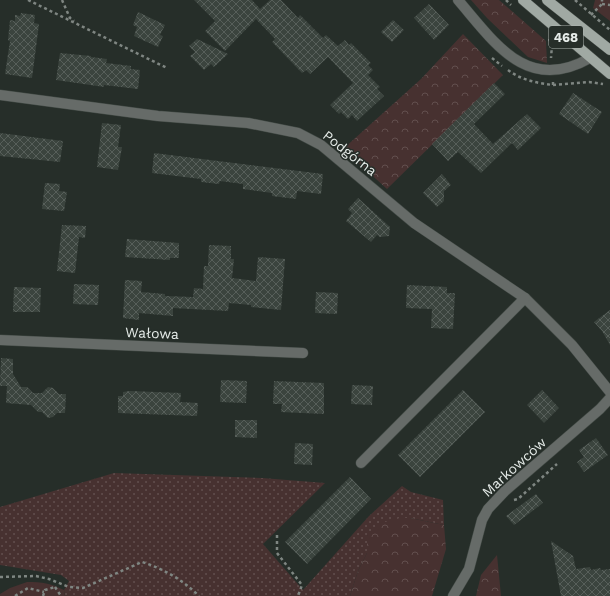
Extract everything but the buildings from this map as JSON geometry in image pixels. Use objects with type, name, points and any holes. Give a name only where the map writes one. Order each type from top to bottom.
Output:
[{"type":"main road","name":"468","points":[[523,0],[610,74]]},
{"type":"main road","name":"468","points":[[547,0],[610,50]]},
{"type":"street","points":[[458,0],[503,50],[514,59],[525,65],[536,69],[552,70],[577,65],[590,58]]},
{"type":"street","points":[[556,0],[562,13]]},
{"type":"street","name":"Podgórna","points":[[0,95],[158,116],[248,123],[298,133],[321,145],[414,223],[525,298],[572,345],[610,392]]},
{"type":"street","points":[[361,463],[525,298]]},
{"type":"street","name":"Wałowa","points":[[0,340],[303,353]]},
{"type":"street","name":"Markowców","points":[[453,596],[469,569],[482,520],[488,509],[505,491],[600,409],[610,398]]},
{"type":"path","points":[[28,0],[167,68]]},
{"type":"path","points":[[62,0],[70,18],[75,23]]},
{"type":"path","points":[[506,0],[516,9]]},
{"type":"path","points":[[575,0],[610,30]]},
{"type":"path","points":[[591,15],[602,2],[610,5]]},
{"type":"path","points":[[544,34],[550,40],[552,45],[552,70]]},
{"type":"path","points":[[553,85],[589,82],[605,85]]},
{"type":"path","points":[[521,496],[552,469]]},
{"type":"path","points":[[277,535],[277,553],[302,585],[298,596]]},
{"type":"path","points":[[0,577],[36,576],[49,579],[69,587],[83,588],[142,562],[159,568],[187,584],[199,596]]},
{"type":"path","points":[[55,587],[57,582]]},
{"type":"path","points":[[43,596],[45,590],[55,587]]},
{"type":"path","points":[[55,587],[61,596]]},
{"type":"path","points":[[15,596],[28,588],[44,592]]},
{"type":"green space","points":[[471,0],[499,0],[546,41],[547,63],[528,57],[487,18]]},
{"type":"green space","points":[[595,0],[610,0],[610,21],[593,8]]},
{"type":"green space","points":[[463,34],[503,75],[387,189],[343,149],[421,79]]},
{"type":"green space","points":[[114,473],[262,478],[325,483],[263,544],[303,590],[369,516],[402,486],[411,492],[443,500],[444,525],[410,518],[367,536],[367,553],[358,571],[350,596],[65,596],[64,590],[69,581],[61,575],[0,565],[0,507]]},
{"type":"green space","points":[[396,518],[410,518],[444,525],[446,549],[432,596],[350,596],[358,571],[367,553],[367,536],[380,524]]},
{"type":"green space","points":[[497,555],[501,596],[476,596],[481,575]]},
{"type":"green space","points":[[27,582],[50,584],[64,590],[65,596],[0,596],[0,594],[10,588]]}]
